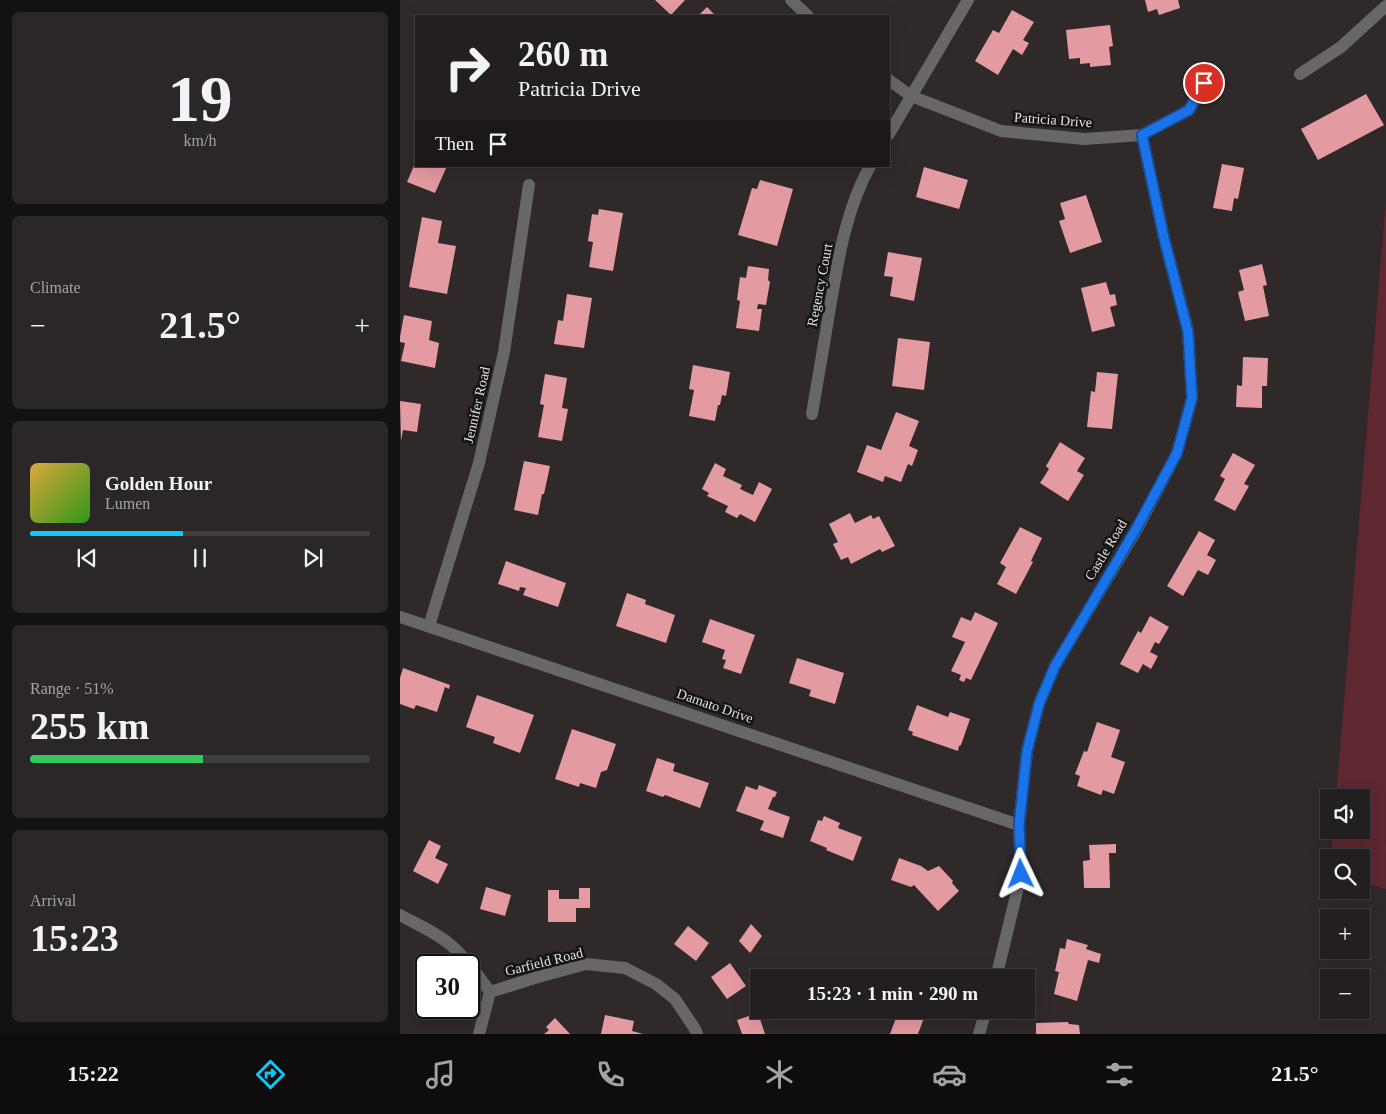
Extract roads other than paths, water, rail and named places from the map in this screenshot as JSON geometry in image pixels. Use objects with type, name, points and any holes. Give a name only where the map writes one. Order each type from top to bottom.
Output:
[{"type":"street","points":[[790,0],[807,15]]},
{"type":"street","points":[[890,132],[968,0]]},
{"type":"street","points":[[1300,74],[1341,47],[1386,6]]},
{"type":"street","name":"Patricia Drive","points":[[890,81],[911,96],[1001,131],[1084,139],[1142,135],[1189,110],[1204,83]]},
{"type":"street","name":"Castle Road","points":[[998,969],[1021,874],[1019,825],[1027,751],[1039,704],[1055,666],[1136,529],[1177,453],[1192,398],[1188,332],[1164,238],[1142,135]]},
{"type":"street","name":"Regency Court","points":[[812,414],[837,267],[849,217],[862,181],[869,167]]},
{"type":"street","name":"Jennifer Road","points":[[429,626],[478,463],[504,352],[530,185]]},
{"type":"street","name":"Damato Drive","points":[[400,616],[1019,825]]},
{"type":"street","points":[[400,915],[430,931],[453,947],[471,966],[490,992],[479,1034]]},
{"type":"street","name":"Garfield Road","points":[[490,992],[586,964],[625,968],[656,984],[675,999],[697,1034]]},
{"type":"street","points":[[979,1034],[983,1019]]}]
